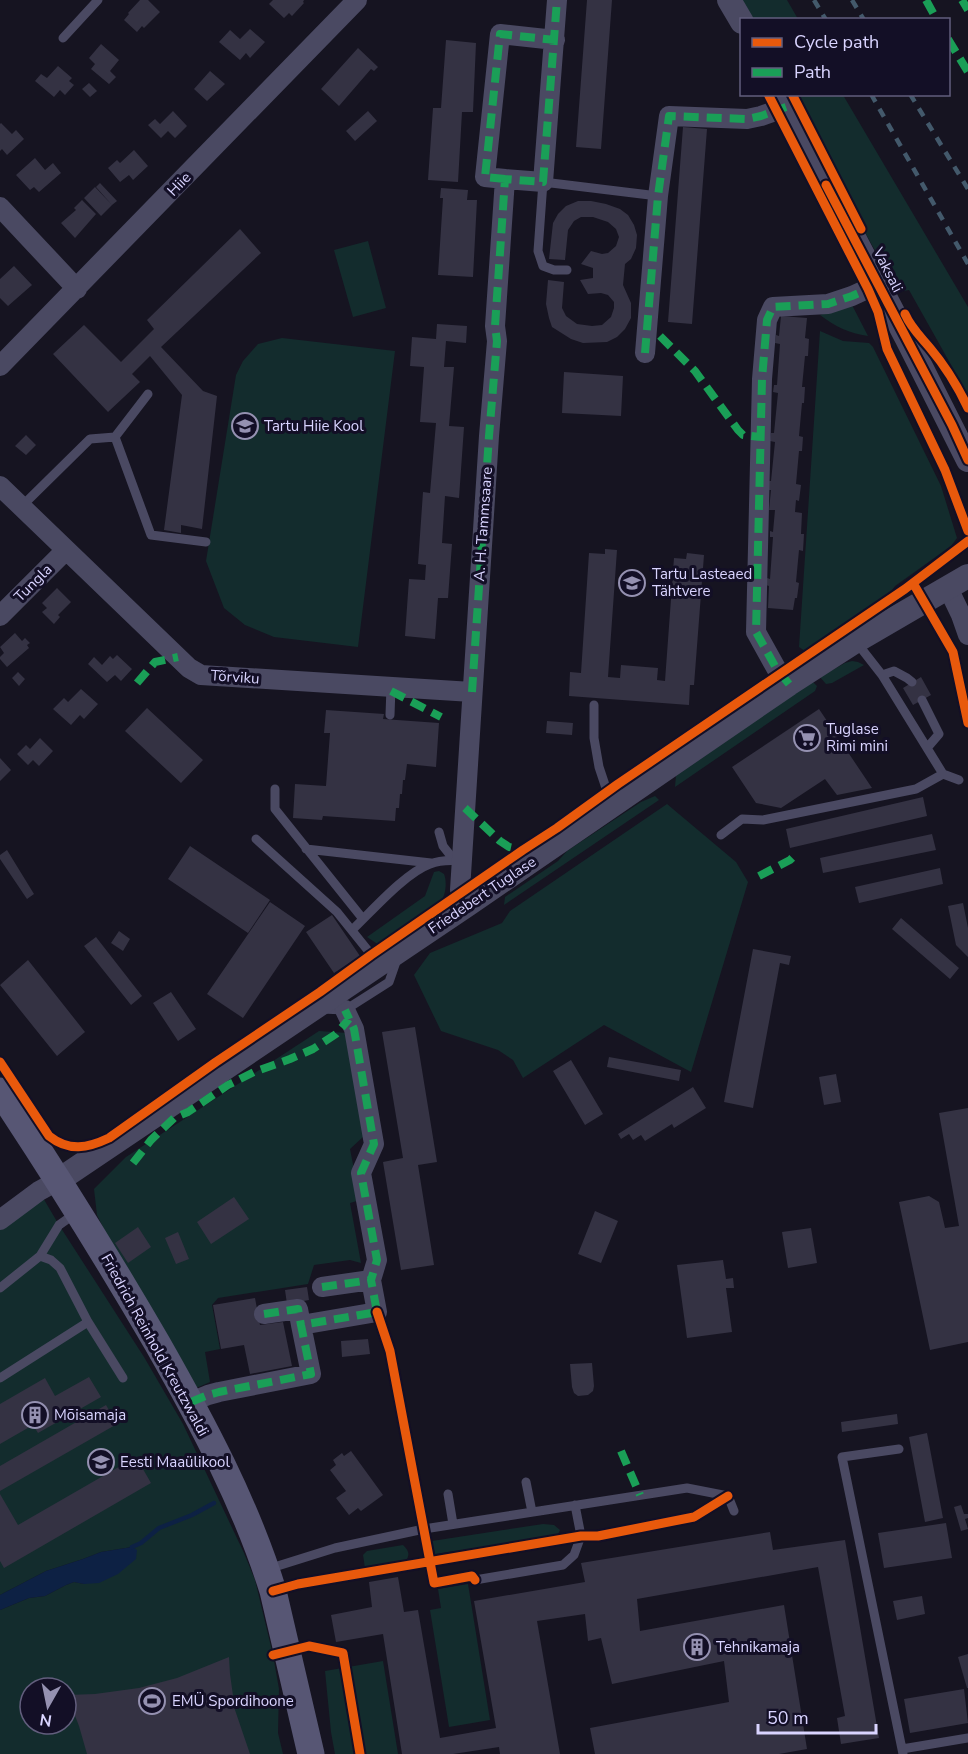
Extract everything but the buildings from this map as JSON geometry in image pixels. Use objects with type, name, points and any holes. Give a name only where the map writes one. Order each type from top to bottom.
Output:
[{"type":"main road","name":"Friedrich Reinhold Kreutzwaldi","points":[[0,1091],[116,1272],[191,1402],[236,1496],[266,1569],[311,1754]]},
{"type":"street","name":"Hiie","points":[[0,366],[357,0]]},
{"type":"street","points":[[555,40],[500,34],[485,177],[543,182],[555,40],[557,0]]},
{"type":"street","points":[[729,0],[740,20]]},
{"type":"street","points":[[645,352],[658,196],[669,116],[747,119],[761,116],[782,101]]},
{"type":"street","name":"Vaksali","points":[[782,101],[968,460]]},
{"type":"street","name":"A. H. Tammsaare","points":[[467,905],[460,890],[458,860],[497,341],[495,326],[505,179]]},
{"type":"street","points":[[0,207],[77,289]]},
{"type":"street","points":[[789,684],[776,668],[756,632],[762,379],[767,320],[773,307],[828,304],[878,284]]},
{"type":"street","name":"Tõrviku","points":[[0,486],[189,668],[201,675],[472,692]]},
{"type":"street","name":"Tungla","points":[[0,616],[66,550]]},
{"type":"street","points":[[958,582],[961,615],[968,635]]},
{"type":"street","name":"Friedebert Tuglase","points":[[0,1220],[39,1191],[59,1180],[467,905],[789,684],[856,641],[958,582]]},
{"type":"street","points":[[301,1325],[377,1312],[371,1280],[377,1260],[361,1173],[374,1144],[354,1029],[345,1010]]},
{"type":"street","points":[[322,1287],[371,1280]]},
{"type":"street","points":[[191,1402],[219,1392],[311,1374],[298,1309],[264,1314]]},
{"type":"lane","points":[[63,38],[98,0]]},
{"type":"lane","points":[[567,270],[555,270],[543,266],[538,251],[543,182],[658,196]]},
{"type":"lane","points":[[21,507],[90,440],[115,437],[148,394]]},
{"type":"lane","points":[[115,437],[151,535],[206,542]]},
{"type":"lane","points":[[856,641],[882,675],[943,774],[959,780]]},
{"type":"lane","points":[[882,675],[894,671],[912,682]]},
{"type":"lane","points":[[390,715],[391,687]]},
{"type":"lane","points":[[922,700],[939,735],[927,747]]},
{"type":"lane","points":[[594,705],[594,738],[599,766],[612,806]]},
{"type":"lane","points":[[721,835],[742,819],[763,820],[916,789],[943,774]]},
{"type":"lane","points":[[275,789],[274,809],[363,920]]},
{"type":"lane","points":[[439,832],[443,846],[458,860]]},
{"type":"lane","points":[[256,839],[337,912],[379,964]]},
{"type":"lane","points":[[306,849],[431,863],[458,860]]},
{"type":"lane","points":[[352,930],[412,873],[431,863]]},
{"type":"lane","points":[[313,1009],[345,1010],[389,982],[400,950]]},
{"type":"lane","points":[[0,1288],[40,1256],[59,1225],[78,1212]]},
{"type":"lane","points":[[40,1256],[51,1260],[60,1268],[88,1322],[123,1378]]},
{"type":"lane","points":[[0,1378],[88,1322]]},
{"type":"lane","points":[[899,1449],[842,1457],[903,1752],[968,1738]]},
{"type":"lane","points":[[526,1482],[532,1512]]},
{"type":"lane","points":[[266,1569],[335,1548],[424,1529],[575,1505],[643,1498],[687,1488],[728,1496],[734,1511]]},
{"type":"lane","points":[[448,1494],[453,1524]]},
{"type":"lane","points":[[475,1580],[563,1565],[574,1554],[581,1536],[575,1505]]},
{"type":"green space","points":[[736,0],[787,0],[797,18],[746,18]]},
{"type":"green space","points":[[790,96],[844,96],[968,307],[968,395],[909,290],[898,292]]},
{"type":"green space","points":[[368,241],[386,308],[353,317],[334,250]]},
{"type":"green space","points":[[852,305],[868,336],[843,329],[820,315]]},
{"type":"green space","points":[[820,331],[843,341],[869,343],[873,347],[941,486],[957,538],[951,546],[895,586],[887,597],[805,651],[799,647]]},
{"type":"green space","points":[[282,338],[395,351],[358,647],[274,637],[245,625],[224,608],[206,561],[236,375],[243,361],[258,344]]},
{"type":"green space","points":[[852,661],[864,665],[832,683],[826,684],[820,677],[845,663]]},
{"type":"green space","points":[[812,681],[817,686],[815,691],[675,787],[676,776]]},
{"type":"green space","points":[[655,796],[659,800],[504,905],[505,897],[558,861],[567,851],[641,802]]},
{"type":"green space","points":[[667,804],[736,862],[748,882],[691,1072],[604,1025],[523,1078],[513,1060],[498,1050],[441,1031],[414,975],[430,953],[502,923],[510,911]]},
{"type":"green space","points":[[439,871],[444,874],[446,880],[445,892],[441,901],[379,945],[367,937],[425,896],[434,872]]},
{"type":"green space","points":[[319,1031],[347,1033],[364,1136],[350,1149],[360,1200],[350,1203],[361,1263],[350,1260],[314,1265],[308,1284],[218,1298],[212,1305],[220,1349],[205,1352],[210,1382],[187,1392],[97,1215],[94,1189],[126,1157]]},
{"type":"green space","name":"Eesti Maaülikool","points":[[39,1191],[144,1357],[183,1424],[244,1553],[255,1580],[273,1655],[279,1689],[278,1733],[283,1754],[0,1754],[0,1610],[29,1598],[45,1596],[74,1582],[84,1584],[132,1547],[101,1552],[46,1571],[0,1595],[0,1220]]},
{"type":"green space","points":[[543,1524],[554,1525],[560,1530],[557,1536],[435,1554],[432,1541]]},
{"type":"green space","points":[[403,1545],[408,1553],[406,1561],[365,1568],[363,1555],[367,1551]]},
{"type":"green space","points":[[468,1584],[490,1720],[449,1727],[430,1610],[441,1608],[438,1589]]},
{"type":"green space","points":[[383,1661],[398,1754],[335,1754],[325,1671]]},
{"type":"water","points":[[132,1547],[137,1550],[136,1559],[118,1574],[99,1583],[74,1582],[45,1596],[29,1598],[0,1610],[0,1595],[46,1571],[101,1552]]},
{"type":"waterway","points":[[132,1547],[141,1543],[159,1528],[192,1515],[214,1503]]},
{"type":"railway","points":[[814,0],[825,18]]},
{"type":"railway","points":[[852,0],[863,18]]},
{"type":"railway","points":[[872,96],[968,264]]},
{"type":"railway","points":[[911,96],[968,189]]},
{"type":"marked path","points":[[472,692],[497,341],[495,326],[505,179],[543,182],[557,0]]},
{"type":"marked path","points":[[926,0],[936,18]]},
{"type":"marked path","points":[[962,0],[968,10]]},
{"type":"marked path","points":[[505,179],[485,177],[500,34],[555,40]]},
{"type":"marked path","points":[[950,42],[968,72]]},
{"type":"marked path","points":[[645,353],[658,196],[669,116],[747,119],[786,107]]},
{"type":"marked path","points":[[789,684],[776,668],[756,632],[762,379],[767,320],[773,307],[828,304],[873,287]]},
{"type":"marked path","points":[[660,336],[695,371],[738,430],[743,435],[760,437]]},
{"type":"marked path","points":[[137,683],[155,662],[178,657]]},
{"type":"marked path","points":[[391,691],[441,717]]},
{"type":"marked path","points":[[465,808],[500,841],[509,847],[523,850]]},
{"type":"marked path","points":[[759,876],[795,855]]},
{"type":"marked path","points":[[191,1402],[219,1392],[311,1374],[301,1325],[377,1312],[371,1280],[377,1260],[361,1173],[374,1144],[354,1029],[345,1010]]},
{"type":"marked path","points":[[133,1163],[151,1140],[174,1118],[254,1072],[313,1049],[336,1034],[349,1019]]},
{"type":"marked path","points":[[322,1287],[371,1280]]},
{"type":"marked path","points":[[264,1314],[298,1309],[301,1325]]},
{"type":"marked path","points":[[621,1451],[640,1495]]},
{"type":"cycle path","points":[[769,96],[868,289],[878,312],[887,349],[945,470],[968,531]]},
{"type":"cycle path","points":[[793,96],[861,229]]},
{"type":"cycle path","points":[[826,185],[952,425],[968,460]]},
{"type":"cycle path","points":[[905,314],[913,328],[936,355],[968,408]]},
{"type":"cycle path","points":[[0,1062],[49,1136],[56,1141],[79,1147],[109,1138],[618,784],[905,589],[968,541]]},
{"type":"cycle path","points":[[913,583],[953,652],[968,723]]},
{"type":"cycle path","points":[[377,1312],[390,1351],[434,1583],[472,1576],[475,1580]]},
{"type":"cycle path","points":[[273,1591],[298,1584],[581,1536],[598,1536],[694,1517],[728,1496]]},
{"type":"cycle path","points":[[273,1655],[309,1646],[343,1653],[360,1754]]},
{"type":"place","name":"Tartu Hiie Kool","points":[[245,426]]},
{"type":"place","name":"Tartu Lasteaed Tähtvere","points":[[632,583]]},
{"type":"place","name":"Tuglase Rimi mini","points":[[807,738]]},
{"type":"place","name":"Mõisamaja","points":[[35,1415]]},
{"type":"place","name":"Eesti Maaülikool","points":[[101,1462]]},
{"type":"place","name":"Tehnikamaja","points":[[697,1647]]},
{"type":"place","name":"EMÜ Spordihoone","points":[[152,1701]]}]
